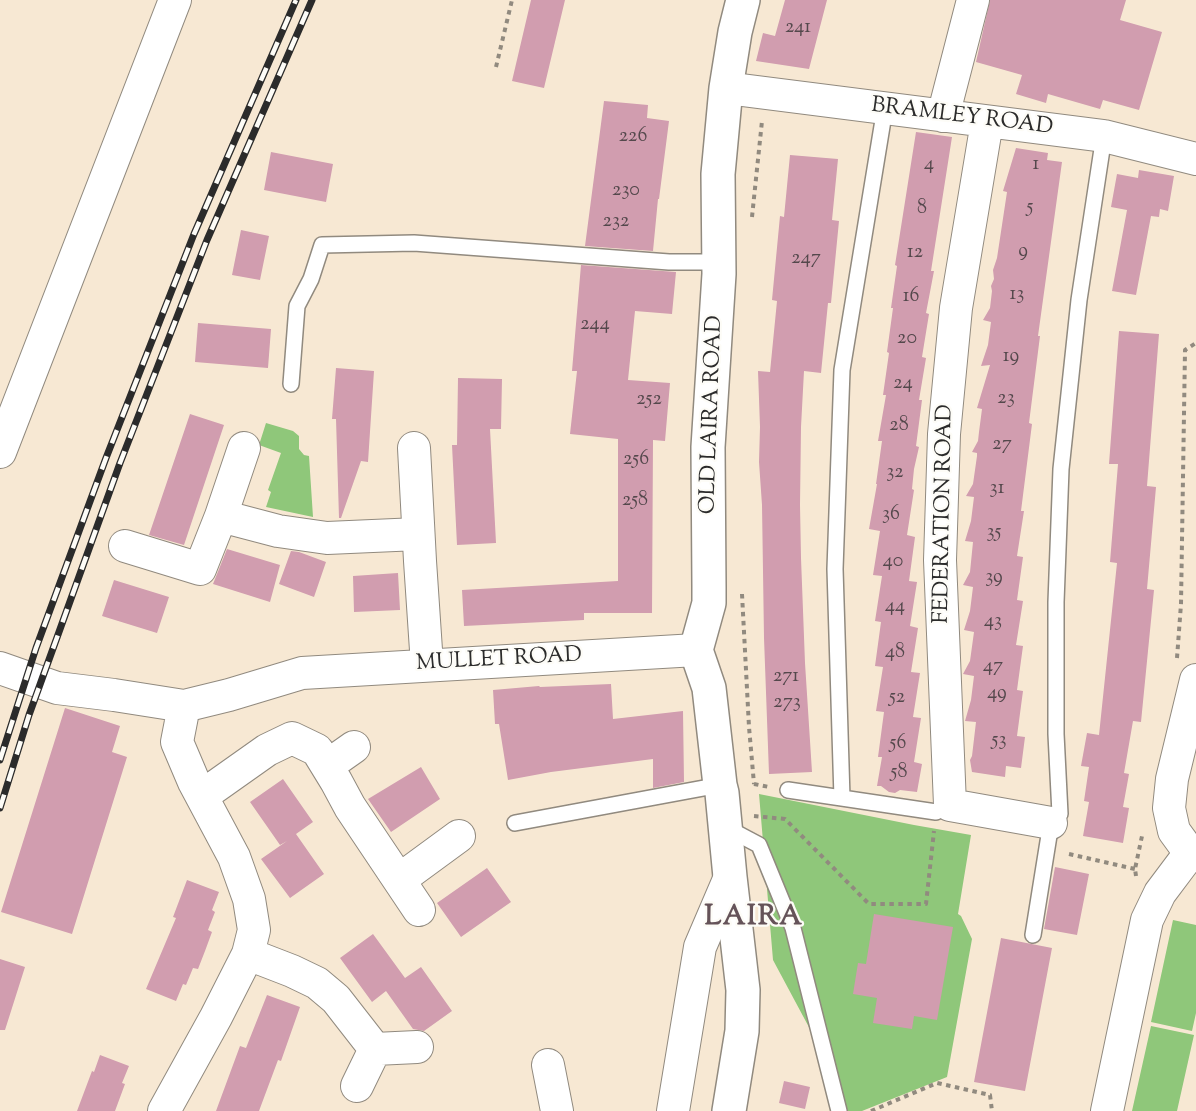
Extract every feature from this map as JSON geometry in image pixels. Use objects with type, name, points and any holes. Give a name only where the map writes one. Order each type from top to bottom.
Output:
[{"type":"main road","name":"OLD LAIRA ROAD","points":[[696,650],[709,603],[708,447],[718,262],[718,174],[726,88],[735,33],[744,0]]},
{"type":"main road","points":[[696,650],[709,688],[743,990],[742,1031],[729,1111]]},
{"type":"street","points":[[0,452],[175,0]]},
{"type":"street","points":[[943,116],[973,0]]},
{"type":"street","name":"BRAMLEY ROAD","points":[[726,88],[1104,136],[1196,159]]},
{"type":"street","name":"FEDERATION ROAD","points":[[943,809],[940,560],[944,434],[956,308],[987,122]]},
{"type":"street","points":[[125,546],[200,569],[244,448]]},
{"type":"street","points":[[414,448],[427,665]]},
{"type":"street","points":[[221,516],[278,531],[327,538],[418,534]]},
{"type":"street","name":"MULLET ROAD","points":[[184,706],[229,695],[302,672],[696,650]]},
{"type":"street","points":[[0,668],[57,688],[184,706],[177,742],[194,782],[234,857],[249,899],[254,930],[248,954],[164,1111]]},
{"type":"street","points":[[1107,1111],[1147,920],[1160,893],[1193,855],[1174,831],[1169,808],[1186,673]]},
{"type":"street","points":[[202,796],[267,750],[292,738],[317,750],[350,807],[419,910]]},
{"type":"street","points":[[327,766],[354,747]]},
{"type":"street","points":[[943,809],[1049,836]]},
{"type":"street","points":[[399,880],[459,836]]},
{"type":"street","points":[[673,1111],[700,946],[730,877]]},
{"type":"street","points":[[248,954],[317,983],[336,999],[375,1049]]},
{"type":"street","points":[[375,1049],[417,1047]]},
{"type":"street","points":[[357,1086],[375,1049]]},
{"type":"street","points":[[548,1065],[557,1111]]},
{"type":"lane","points":[[842,798],[835,569],[842,370],[885,108]]},
{"type":"lane","points":[[1033,935],[1049,836],[1060,814],[1056,723],[1056,602],[1061,469],[1079,300],[1104,136]]},
{"type":"lane","points":[[291,384],[297,306],[311,279],[322,245],[414,243],[669,262],[718,262]]},
{"type":"lane","points":[[788,790],[943,809]]},
{"type":"lane","points":[[515,823],[723,808],[759,845],[793,928],[839,1111]]},
{"type":"path","points":[[496,67],[512,0]]},
{"type":"path","points":[[751,222],[766,93]]},
{"type":"path","points":[[1186,673],[1181,604],[1185,350],[1196,343]]},
{"type":"path","points":[[742,588],[748,727],[755,795]]},
{"type":"path","points":[[755,806],[756,816]]},
{"type":"path","points":[[723,808],[756,816],[785,819],[868,904],[926,904],[943,809]]},
{"type":"path","points":[[1143,832],[1135,869],[1137,896],[1156,902]]},
{"type":"path","points":[[1049,836],[1135,869]]},
{"type":"path","points":[[871,1111],[937,1083],[990,1095],[992,1111]]},
{"type":"green space","points":[[266,423],[293,431],[299,436],[299,449],[304,455],[309,456],[313,517],[266,507],[271,492],[268,490],[281,453],[259,445]]},
{"type":"green space","points":[[759,794],[971,835],[958,914],[972,939],[947,1077],[862,1111],[846,1111],[811,1031],[773,960]]},
{"type":"green space","points":[[1173,920],[1196,925],[1196,1013],[1192,1031],[1151,1022]]},
{"type":"green space","points":[[1151,1026],[1194,1035],[1177,1111],[1132,1111]]},
{"type":"building","points":[[531,0],[565,0],[544,88],[512,81]]},
{"type":"building","points":[[785,0],[827,0],[809,69],[756,61],[763,33],[775,36]]},
{"type":"building","points":[[990,0],[1126,0],[1120,20],[1162,32],[1139,110],[1103,100],[1100,109],[1048,94],[1046,103],[1016,94],[1022,75],[976,62]]},
{"type":"building","points":[[604,101],[648,105],[647,118],[669,121],[653,251],[585,246]]},
{"type":"building","points":[[916,132],[952,137],[926,313],[929,314],[922,357],[926,358],[919,400],[922,400],[916,446],[919,447],[914,469],[912,489],[914,490],[907,535],[915,537],[909,581],[917,582],[910,626],[918,628],[911,672],[920,673],[913,717],[921,718],[914,762],[922,764],[917,792],[900,790],[895,793],[877,786],[882,757],[878,757],[884,712],[876,711],[883,667],[875,666],[881,622],[875,621],[882,576],[873,575],[880,531],[869,529],[882,441],[878,441],[886,395],[883,395],[889,353],[887,352],[893,308],[891,308],[897,266],[895,265]]},
{"type":"building","points":[[1016,148],[1048,153],[1047,160],[1062,162],[1038,336],[1040,336],[1029,423],[1032,424],[1021,511],[1024,511],[1017,556],[1023,557],[1017,600],[1023,601],[1016,645],[1023,646],[1017,690],[1023,691],[1017,736],[1025,737],[1021,768],[1006,766],[1005,777],[972,772],[970,760],[976,722],[965,721],[974,676],[963,674],[970,661],[974,632],[964,630],[970,611],[973,587],[963,585],[970,572],[973,542],[965,541],[971,521],[974,497],[966,496],[973,484],[977,456],[977,453],[972,452],[978,441],[982,409],[977,408],[990,365],[981,366],[988,345],[991,322],[983,320],[990,308],[993,270],[997,258],[1007,192],[1003,191]]},
{"type":"building","points":[[271,152],[333,164],[326,202],[264,190]]},
{"type":"building","points":[[790,155],[838,159],[832,220],[839,221],[821,373],[804,371],[801,427],[801,558],[812,772],[769,774],[758,371],[770,372],[777,301],[772,300],[780,216],[784,217]]},
{"type":"building","points":[[1139,170],[1174,176],[1168,211],[1160,209],[1159,217],[1151,216],[1136,295],[1112,291],[1127,210],[1111,207],[1117,174],[1138,178]]},
{"type":"building","points":[[241,230],[269,236],[260,280],[232,275]]},
{"type":"building","points":[[581,265],[676,272],[672,314],[635,311],[628,380],[670,383],[665,441],[653,440],[652,613],[584,613],[584,620],[464,626],[462,590],[618,581],[618,439],[570,434],[577,371],[572,371]]},
{"type":"building","points":[[198,323],[271,329],[268,368],[195,362]]},
{"type":"building","points":[[1119,331],[1159,334],[1147,486],[1156,487],[1147,589],[1154,590],[1141,722],[1133,721],[1124,773],[1129,774],[1123,807],[1129,808],[1123,843],[1083,836],[1089,802],[1084,801],[1089,767],[1081,766],[1087,733],[1099,735],[1117,563],[1110,562],[1118,464],[1109,464]]},
{"type":"building","points":[[336,368],[374,371],[368,462],[361,461],[341,518],[339,518],[336,419],[332,419]]},
{"type":"building","points":[[458,378],[502,379],[501,429],[490,429],[496,543],[457,545],[452,445],[457,445]]},
{"type":"building","points":[[190,414],[224,425],[184,545],[149,535]]},
{"type":"building","points":[[227,549],[280,565],[270,602],[213,584]]},
{"type":"building","points":[[291,551],[326,562],[314,597],[279,584]]},
{"type":"building","points":[[398,573],[400,610],[354,612],[353,576]]},
{"type":"building","points":[[114,580],[169,597],[157,633],[102,616]]},
{"type":"building","points":[[611,684],[613,719],[683,711],[684,782],[653,788],[653,759],[508,780],[499,724],[495,724],[493,690]]},
{"type":"building","points":[[65,708],[120,726],[112,752],[127,757],[72,934],[1,912]]},
{"type":"building","points":[[421,767],[440,799],[391,832],[368,799]]},
{"type":"building","points":[[283,779],[313,822],[296,834],[324,874],[290,898],[261,859],[287,841],[280,845],[250,802]]},
{"type":"building","points":[[1055,867],[1089,874],[1077,935],[1044,929]]},
{"type":"building","points":[[487,868],[511,902],[461,937],[437,903]]},
{"type":"building","points":[[187,880],[219,892],[208,930],[212,932],[198,969],[193,968],[176,1001],[146,989],[176,918],[173,917]]},
{"type":"building","points":[[874,914],[953,927],[937,1020],[914,1016],[912,1029],[873,1023],[877,998],[853,994],[858,963],[866,964]]},
{"type":"building","points":[[373,934],[405,978],[421,967],[452,1011],[424,1031],[413,1029],[386,991],[372,1002],[340,958]]},
{"type":"building","points":[[1001,938],[1052,948],[1025,1091],[974,1082]]},
{"type":"building","points":[[0,959],[25,967],[5,1030],[0,1030]]},
{"type":"building","points":[[267,995],[300,1007],[281,1061],[278,1060],[259,1111],[216,1111],[240,1046],[246,1048]]},
{"type":"building","points":[[100,1055],[129,1066],[115,1111],[77,1111],[92,1071],[94,1072]]},
{"type":"building","points":[[784,1081],[810,1087],[805,1109],[779,1103]]},
{"type":"railway","points":[[0,760],[36,648],[106,458],[194,234],[296,0]]},
{"type":"railway","points":[[0,808],[29,715],[120,463],[207,240],[312,0]]},
{"type":"district","name":"LAIRA","points":[[754,919]]}]
